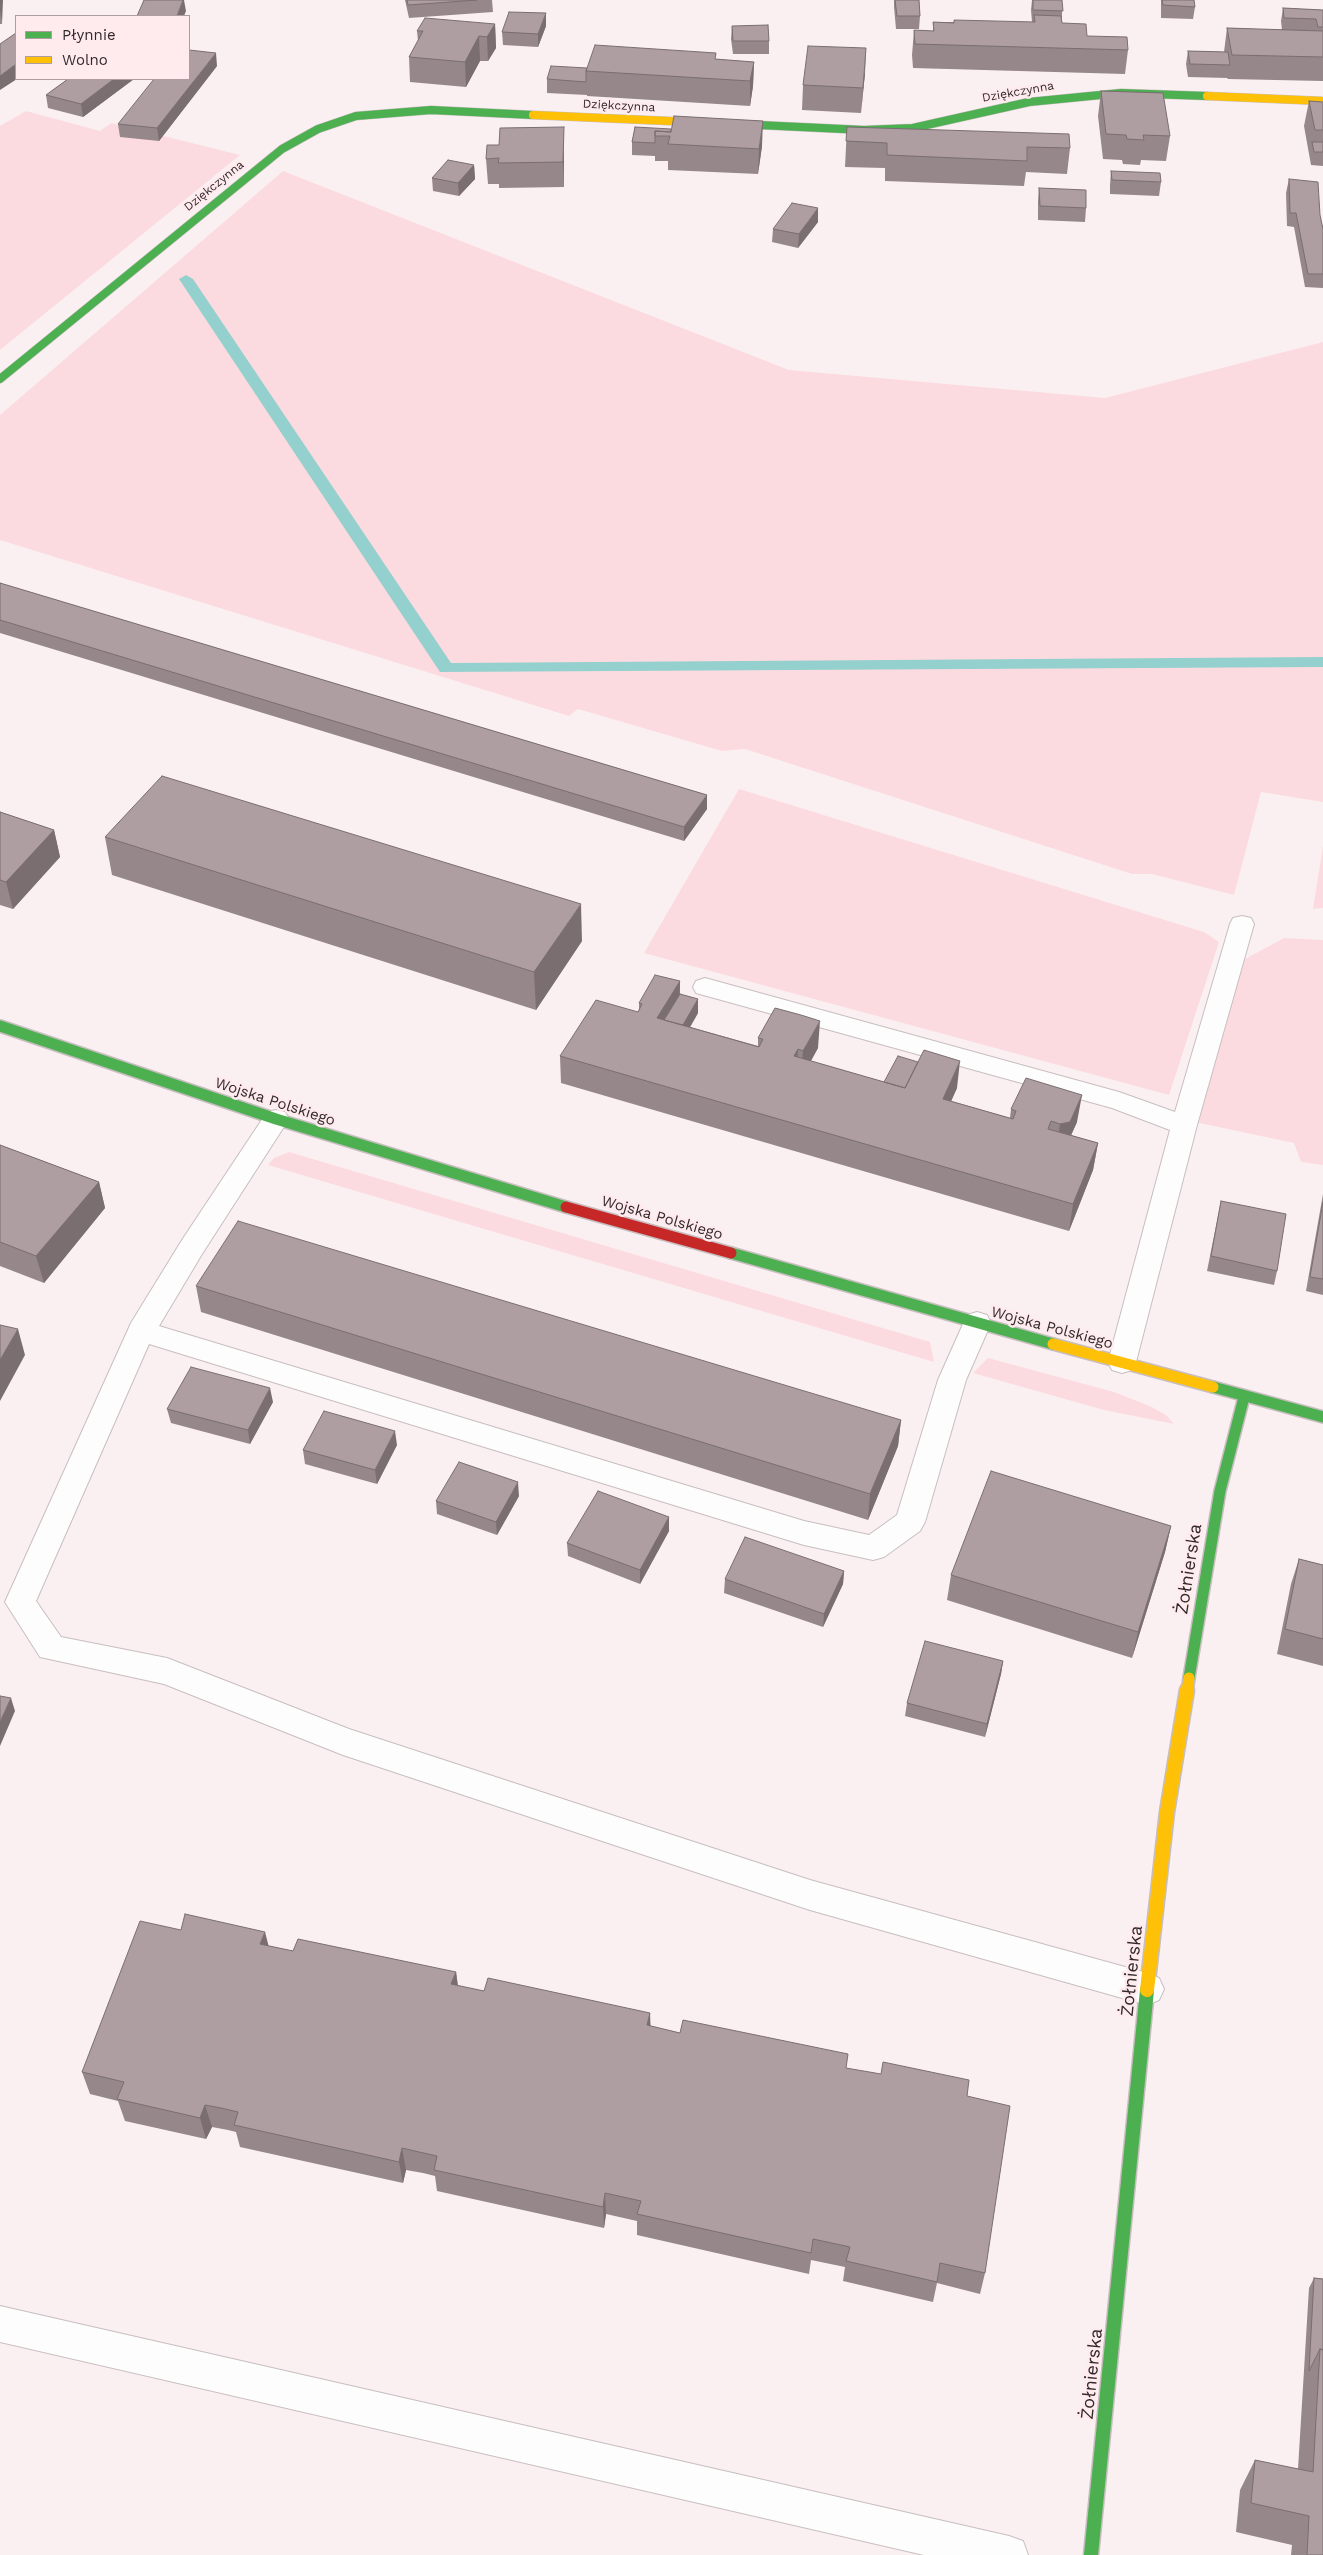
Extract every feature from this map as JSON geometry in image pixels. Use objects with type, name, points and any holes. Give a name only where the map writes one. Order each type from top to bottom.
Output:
[{"type":"street","name":"Dziękczynna","points":[[0,379],[282,149],[318,129],[356,116],[431,110],[864,130],[913,128],[1029,102],[1112,94],[1323,101]]},
{"type":"street","name":"Wojska Polskiego","points":[[0,1026],[276,1119],[462,1177],[976,1323],[1323,1416]]},
{"type":"street","name":"Żołnierska","points":[[1092,2555],[1147,1989],[1167,1812],[1220,1491],[1244,1396]]},
{"type":"lane","points":[[1122,1362],[1184,1125],[1242,924]]},
{"type":"lane","points":[[705,987],[1119,1101],[1184,1125]]},
{"type":"lane","points":[[276,1119],[192,1247],[141,1331],[20,1602],[51,1648],[167,1671],[343,1742],[810,1895],[1147,1989]]},
{"type":"lane","points":[[141,1331],[804,1533],[873,1548],[910,1522],[952,1380],[976,1323]]},
{"type":"lane","points":[[0,2324],[1009,2555]]},
{"type":"shaded area","points":[[26,111],[100,131],[111,123],[240,155],[0,350],[0,126]]},
{"type":"shaded area","points":[[283,171],[789,370],[1105,398],[1323,342],[1323,802],[1261,792],[1234,895],[1152,874],[1132,874],[745,749],[722,751],[578,709],[569,716],[0,540],[0,415]]},
{"type":"shaded area","points":[[739,789],[1204,932],[1219,942],[1169,1095],[644,953]]},
{"type":"shaded area","points":[[1323,846],[1323,908],[1313,909]]},
{"type":"shaded area","points":[[1284,938],[1323,940],[1323,1165],[1301,1162],[1294,1143],[1195,1122],[1245,959]]},
{"type":"shaded area","points":[[289,1152],[930,1342],[934,1362],[268,1165],[274,1158]]},
{"type":"shaded area","points":[[988,1358],[1114,1392],[1152,1407],[1167,1416],[1174,1424],[1104,1410],[973,1373]]},
{"type":"building","points":[[144,0],[183,0],[177,15],[137,15]]},
{"type":"building","points":[[407,0],[477,0],[408,5]]},
{"type":"building","points":[[895,0],[919,0],[920,16],[897,16]]},
{"type":"building","points":[[1033,0],[1062,0],[1063,11],[1033,10]]},
{"type":"building","points":[[1162,0],[1194,0],[1195,7],[1163,5]]},
{"type":"building","points":[[1283,8],[1323,10],[1323,27],[1318,27],[1316,19],[1284,18]]},
{"type":"building","points":[[509,12],[546,13],[538,34],[502,32]]},
{"type":"building","points":[[1034,15],[1061,16],[1062,23],[1086,24],[1087,36],[1127,37],[1128,50],[915,44],[914,30],[934,31],[933,22],[954,23],[954,20],[1035,22]]},
{"type":"building","points":[[425,18],[495,24],[487,37],[479,36],[465,62],[409,57],[423,31],[417,31]]},
{"type":"building","points":[[768,25],[769,41],[733,41],[732,26]]},
{"type":"building","points":[[1227,28],[1323,31],[1323,57],[1232,55]]},
{"type":"building","points":[[15,34],[15,65],[0,76],[0,44]]},
{"type":"building","points":[[595,45],[716,53],[715,59],[754,62],[750,81],[586,71]]},
{"type":"building","points":[[808,46],[866,48],[863,88],[803,85]]},
{"type":"building","points":[[190,50],[216,53],[157,128],[118,124],[153,80],[190,80]]},
{"type":"building","points":[[1188,51],[1228,52],[1230,65],[1190,64]]},
{"type":"building","points":[[551,66],[587,68],[586,82],[547,79]]},
{"type":"building","points":[[67,80],[113,80],[81,104],[46,95]]},
{"type":"building","points":[[1101,91],[1163,93],[1170,136],[1143,135],[1144,140],[1127,139],[1126,135],[1106,134]]},
{"type":"building","points":[[1309,101],[1323,102],[1323,130],[1315,130]]},
{"type":"building","points":[[674,116],[763,121],[759,149],[668,144],[670,136],[655,136],[655,131],[671,132]]},
{"type":"building","points":[[564,127],[563,162],[498,163],[499,158],[486,159],[487,145],[499,145],[500,128]]},
{"type":"building","points":[[635,127],[671,129],[671,132],[655,131],[655,143],[632,142]]},
{"type":"building","points":[[847,127],[1069,134],[1070,148],[1027,147],[1027,161],[887,155],[887,143],[846,141]]},
{"type":"building","points":[[1312,142],[1323,142],[1323,152],[1314,152]]},
{"type":"building","points":[[448,160],[474,165],[458,183],[432,178]]},
{"type":"building","points":[[1111,171],[1160,173],[1161,182],[1112,180]]},
{"type":"building","points":[[1289,179],[1318,182],[1320,215],[1323,229],[1323,274],[1308,274],[1296,213],[1290,213]]},
{"type":"building","points":[[1039,188],[1086,190],[1086,208],[1040,206]]},
{"type":"building","points":[[792,203],[818,208],[799,234],[773,229]]},
{"type":"building","points":[[0,583],[707,795],[684,827],[0,620]]},
{"type":"building","points":[[162,776],[581,904],[534,972],[105,837]]},
{"type":"building","points":[[0,812],[54,830],[6,882],[0,880]]},
{"type":"building","points":[[655,975],[680,981],[657,1018],[759,1047],[763,1039],[758,1038],[775,1008],[801,1015],[820,1021],[803,1051],[798,1049],[794,1056],[905,1088],[924,1050],[960,1061],[943,1099],[1013,1119],[1016,1111],[1011,1109],[1026,1078],[1082,1095],[1070,1122],[1060,1124],[1051,1121],[1048,1129],[1098,1143],[1073,1204],[560,1056],[596,1000],[638,1012],[642,1004],[639,1003]]},
{"type":"building","points":[[680,994],[698,999],[683,1025],[664,1020]]},
{"type":"building","points":[[898,1056],[918,1062],[905,1088],[884,1082]]},
{"type":"building","points":[[0,1145],[99,1182],[36,1256],[0,1242]]},
{"type":"building","points":[[1221,1201],[1286,1214],[1277,1271],[1211,1256]]},
{"type":"building","points":[[1323,1202],[1323,1279],[1310,1277]]},
{"type":"building","points":[[238,1221],[901,1420],[870,1494],[196,1286]]},
{"type":"building","points":[[0,1325],[18,1329],[0,1360]]},
{"type":"building","points":[[191,1367],[270,1388],[248,1430],[167,1409]]},
{"type":"building","points":[[324,1411],[395,1431],[375,1470],[303,1450]]},
{"type":"building","points":[[459,1462],[518,1482],[496,1522],[436,1501]]},
{"type":"building","points":[[991,1471],[1171,1526],[1138,1632],[951,1575]]},
{"type":"building","points":[[598,1491],[669,1517],[640,1570],[567,1543]]},
{"type":"building","points":[[745,1537],[844,1571],[824,1614],[725,1579]]},
{"type":"building","points":[[1299,1559],[1323,1565],[1323,1639],[1285,1629]]},
{"type":"building","points":[[925,1641],[1003,1661],[987,1724],[907,1703]]},
{"type":"building","points":[[0,1696],[11,1698],[0,1722]]},
{"type":"building","points":[[185,1914],[265,1932],[260,1944],[293,1951],[298,1939],[456,1972],[451,1984],[484,1991],[488,1978],[650,2013],[647,2025],[680,2033],[683,2020],[848,2054],[846,2068],[881,2074],[883,2062],[969,2080],[967,2096],[1010,2106],[985,2273],[940,2263],[937,2282],[846,2261],[850,2247],[813,2239],[811,2253],[637,2214],[641,2201],[605,2193],[603,2207],[434,2170],[437,2156],[402,2148],[399,2162],[234,2125],[238,2112],[221,2108],[205,2105],[200,2118],[117,2099],[124,2082],[82,2072],[140,1921],[181,1930]]},
{"type":"building","points":[[1314,2278],[1323,2279],[1323,2350],[1320,2349],[1309,2371]]},
{"type":"building","points":[[1320,2349],[1323,2350],[1323,2555],[1307,2555],[1309,2516],[1251,2503],[1255,2460],[1313,2472]]},
{"type":"waterway","points":[[186,279],[446,668],[1323,662]]},
{"type":"traffic: fast","points":[[737,124],[864,130],[913,128],[1029,102],[1121,93],[1207,96]]},
{"type":"traffic: fast","points":[[0,379],[282,149],[318,129],[356,116],[431,110],[533,115]]},
{"type":"traffic: fast","points":[[0,1026],[276,1119],[566,1207]]},
{"type":"traffic: fast","points":[[731,1253],[1053,1344]]},
{"type":"traffic: fast","points":[[1213,1387],[1323,1417]]},
{"type":"traffic: fast","points":[[1189,1678],[1220,1491],[1244,1397]]},
{"type":"traffic: fast","points":[[1091,2555],[1147,1990]]},
{"type":"traffic: slow","points":[[1207,96],[1323,101]]},
{"type":"traffic: slow","points":[[533,115],[737,124]]},
{"type":"traffic: slow","points":[[1053,1344],[1213,1387]]},
{"type":"traffic: slow","points":[[1147,1990],[1167,1812],[1189,1678]]},
{"type":"traffic: jam","points":[[566,1207],[731,1253]]}]
